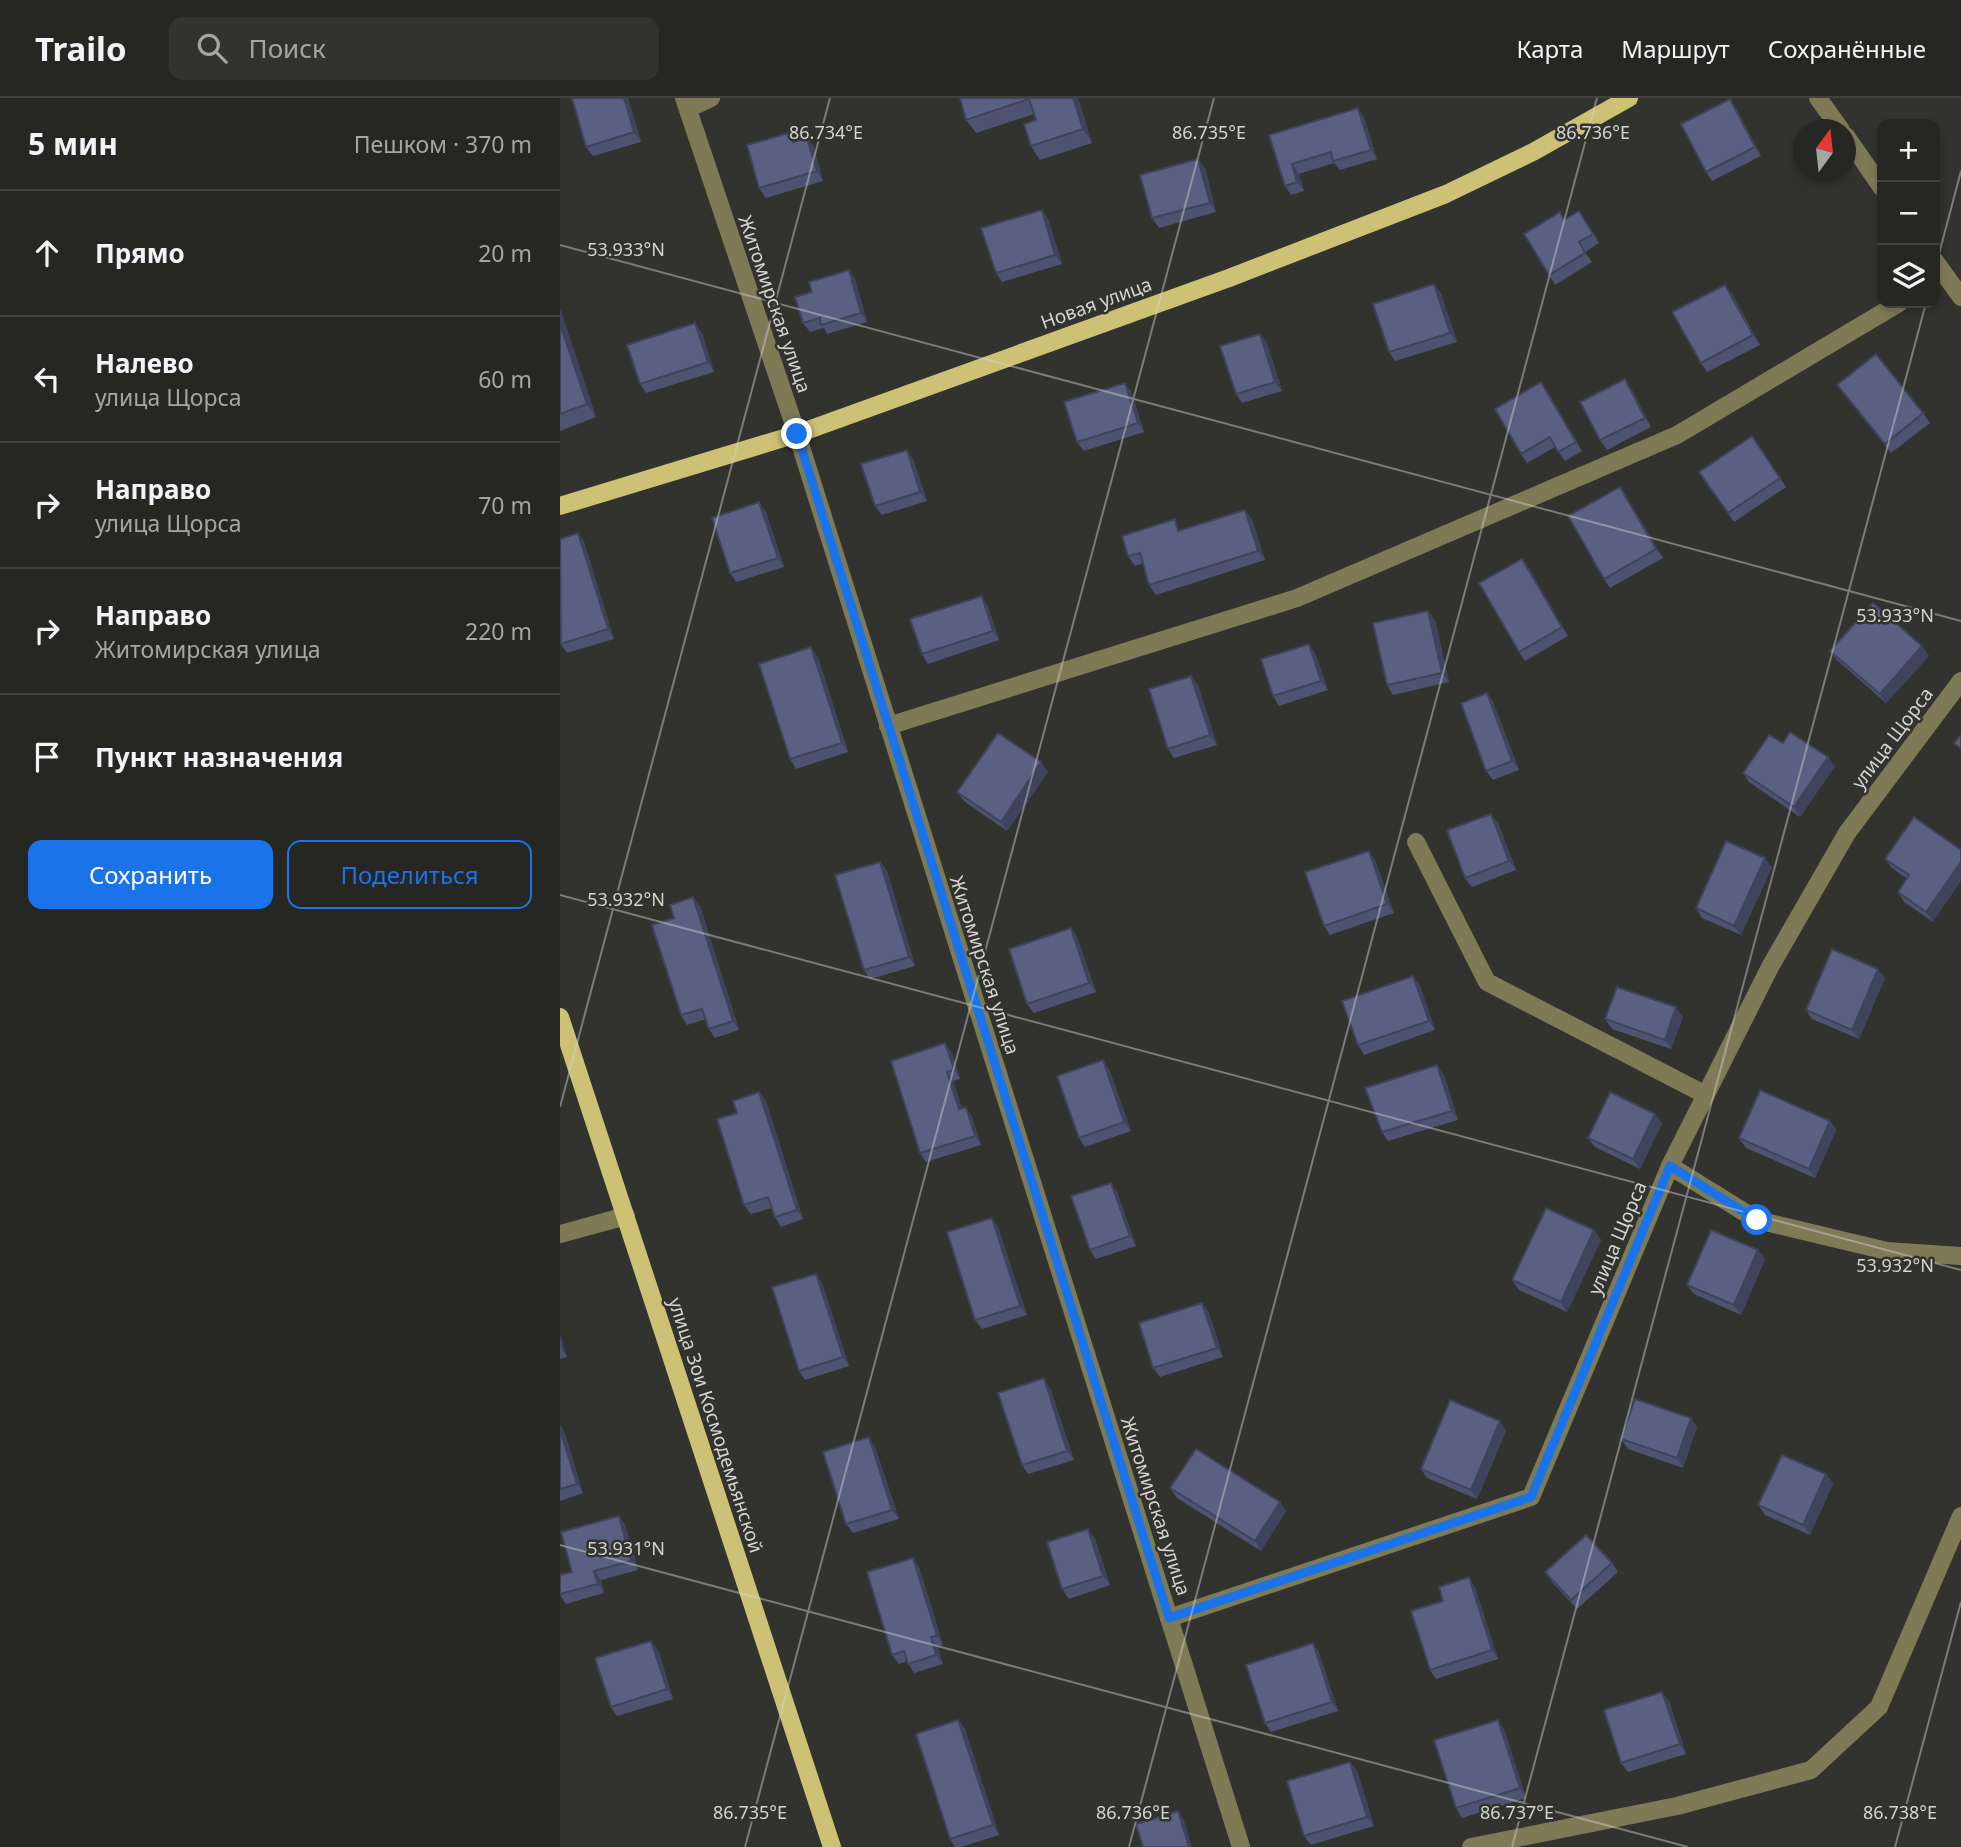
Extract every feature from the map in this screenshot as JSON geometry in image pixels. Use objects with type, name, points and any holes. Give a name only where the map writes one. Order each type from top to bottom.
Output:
[{"type":"main road","name":"Новая улица","points":[[560,506],[797,434],[1229,278],[1446,194],[1533,152],[1629,98]]},
{"type":"main road","name":"улица Зои Космодемьянской","points":[[560,1017],[832,1847]]},
{"type":"street","points":[[686,103],[711,98]]},
{"type":"street","points":[[1818,98],[1832,119]]},
{"type":"street","name":"Житомирская улица","points":[[686,103],[797,434],[1241,1847]]},
{"type":"street","points":[[1856,150],[1878,182]]},
{"type":"street","points":[[1940,275],[1961,297]]},
{"type":"street","points":[[888,726],[1297,598],[1677,435],[1891,308]]},
{"type":"street","name":"улица Щорса","points":[[1169,1618],[1531,1497],[1670,1166],[1770,967],[1847,833],[1961,681]]},
{"type":"street","points":[[1416,842],[1487,982],[1706,1096]]},
{"type":"street","points":[[1670,1166],[1757,1220],[1887,1251],[1961,1256]]},
{"type":"street","points":[[560,1234],[626,1216]]},
{"type":"street","points":[[1471,1847],[1677,1806],[1811,1770],[1879,1707],[1961,1516]]},
{"type":"building","points":[[572,98],[624,98],[634,132],[586,147]]},
{"type":"building","points":[[960,98],[1073,98],[1083,129],[1031,146],[1024,124],[1036,120],[1029,99],[966,120]]},
{"type":"building","points":[[1730,99],[1755,147],[1706,172],[1681,124]]},
{"type":"building","points":[[1358,108],[1371,150],[1333,161],[1331,152],[1292,164],[1297,182],[1285,186],[1269,135]]},
{"type":"building","points":[[789,133],[793,142],[807,138],[817,171],[759,188],[747,145]]},
{"type":"building","points":[[1198,159],[1210,203],[1152,218],[1140,175]]},
{"type":"building","points":[[1042,210],[1055,255],[996,273],[981,228]]},
{"type":"building","points":[[1579,211],[1593,234],[1579,242],[1585,253],[1549,275],[1524,234],[1560,212],[1564,220]]},
{"type":"building","points":[[849,270],[861,313],[821,325],[820,318],[803,323],[795,297],[812,292],[809,282]]},
{"type":"building","points":[[1434,284],[1450,333],[1389,352],[1373,304]]},
{"type":"building","points":[[1725,285],[1753,335],[1701,363],[1672,312]]},
{"type":"building","points":[[695,323],[708,362],[640,384],[627,345]]},
{"type":"building","points":[[560,324],[587,404],[560,414]]},
{"type":"building","points":[[1260,334],[1275,382],[1236,394],[1220,346]]},
{"type":"building","points":[[1876,354],[1923,413],[1885,444],[1837,385]]},
{"type":"building","points":[[1625,379],[1645,418],[1600,440],[1580,402]]},
{"type":"building","points":[[1541,382],[1576,442],[1558,452],[1550,437],[1521,454],[1495,409]]},
{"type":"building","points":[[1125,383],[1138,423],[1077,442],[1064,402]]},
{"type":"building","points":[[1752,436],[1780,478],[1728,513],[1699,472]]},
{"type":"building","points":[[907,450],[920,492],[875,506],[861,464]]},
{"type":"building","points":[[1620,487],[1656,549],[1604,579],[1568,516]]},
{"type":"building","points":[[759,502],[778,558],[730,573],[712,518]]},
{"type":"building","points":[[1245,510],[1258,551],[1149,585],[1140,553],[1128,556],[1122,536],[1175,519],[1178,531]]},
{"type":"building","points":[[578,533],[608,629],[561,644],[560,539]]},
{"type":"building","points":[[1522,559],[1562,627],[1519,652],[1479,583]]},
{"type":"building","points":[[982,596],[993,631],[922,654],[910,619]]},
{"type":"building","points":[[1873,603],[1922,646],[1880,694],[1830,651]]},
{"type":"building","points":[[1428,611],[1442,673],[1387,685],[1373,623]]},
{"type":"building","points":[[1309,644],[1321,681],[1273,696],[1261,659]]},
{"type":"building","points":[[811,647],[842,743],[790,759],[759,664]]},
{"type":"building","points":[[1191,676],[1210,735],[1168,749],[1149,689]]},
{"type":"building","points":[[1487,693],[1512,761],[1486,771],[1461,703]]},
{"type":"building","points":[[1790,732],[1828,757],[1794,807],[1743,773],[1769,735],[1783,743]]},
{"type":"building","points":[[998,733],[1041,762],[1001,822],[957,792]]},
{"type":"building","points":[[1961,735],[1961,749],[1954,743]]},
{"type":"building","points":[[1491,814],[1509,861],[1465,878],[1447,830]]},
{"type":"building","points":[[1914,817],[1961,850],[1961,862],[1926,912],[1898,892],[1909,875],[1885,859]]},
{"type":"building","points":[[1726,841],[1765,858],[1734,926],[1696,908]]},
{"type":"building","points":[[1369,851],[1387,904],[1324,926],[1305,872]]},
{"type":"building","points":[[880,862],[909,957],[864,970],[835,875]]},
{"type":"building","points":[[693,897],[733,1021],[709,1029],[702,1009],[681,1015],[652,925],[674,918],[670,905]]},
{"type":"building","points":[[1071,928],[1089,983],[1027,1004],[1009,949]]},
{"type":"building","points":[[1832,949],[1878,969],[1852,1030],[1806,1010]]},
{"type":"building","points":[[1413,976],[1429,1021],[1358,1045],[1342,1001]]},
{"type":"building","points":[[1617,987],[1676,1007],[1665,1040],[1605,1019]]},
{"type":"building","points":[[945,1043],[954,1070],[947,1072],[959,1109],[966,1107],[975,1136],[920,1153],[891,1061]]},
{"type":"building","points":[[1103,1060],[1124,1122],[1079,1138],[1057,1076]]},
{"type":"building","points":[[1437,1065],[1452,1111],[1382,1132],[1365,1088]]},
{"type":"building","points":[[1760,1090],[1830,1121],[1809,1169],[1739,1138]]},
{"type":"building","points":[[759,1092],[797,1210],[775,1217],[768,1197],[744,1205],[717,1119],[737,1113],[733,1101]]},
{"type":"building","points":[[1610,1092],[1655,1114],[1633,1159],[1588,1138]]},
{"type":"building","points":[[1111,1183],[1130,1236],[1090,1250],[1071,1196]]},
{"type":"building","points":[[1546,1208],[1594,1230],[1561,1302],[1512,1280]]},
{"type":"building","points":[[992,1218],[1020,1306],[975,1320],[947,1232]]},
{"type":"building","points":[[1711,1230],[1758,1250],[1734,1305],[1687,1285]]},
{"type":"building","points":[[816,1274],[843,1357],[799,1371],[772,1287]]},
{"type":"building","points":[[1202,1303],[1217,1348],[1153,1368],[1139,1323]]},
{"type":"building","points":[[1044,1378],[1067,1451],[1022,1465],[998,1393]]},
{"type":"building","points":[[1635,1399],[1691,1418],[1677,1458],[1621,1439]]},
{"type":"building","points":[[1450,1400],[1500,1421],[1471,1490],[1421,1469]]},
{"type":"building","points":[[560,1430],[577,1484],[560,1489]]},
{"type":"building","points":[[869,1437],[892,1510],[846,1524],[823,1452]]},
{"type":"building","points":[[1196,1449],[1280,1502],[1255,1541],[1170,1488]]},
{"type":"building","points":[[1782,1455],[1826,1474],[1803,1525],[1758,1505]]},
{"type":"building","points":[[619,1516],[631,1561],[594,1571],[598,1584],[560,1594],[560,1575],[572,1572],[561,1532]]},
{"type":"building","points":[[1088,1529],[1103,1576],[1062,1589],[1047,1542]]},
{"type":"building","points":[[1586,1535],[1612,1563],[1571,1600],[1545,1572]]},
{"type":"building","points":[[913,1558],[937,1636],[931,1637],[936,1655],[908,1664],[904,1651],[892,1655],[867,1572]]},
{"type":"building","points":[[1469,1577],[1492,1650],[1430,1670],[1411,1611],[1443,1601],[1439,1587]]},
{"type":"building","points":[[651,1641],[667,1689],[611,1707],[595,1658]]},
{"type":"building","points":[[1313,1643],[1332,1702],[1265,1723],[1246,1665]]},
{"type":"building","points":[[1662,1692],[1680,1744],[1621,1763],[1604,1710]]},
{"type":"building","points":[[958,1720],[993,1825],[950,1839],[916,1734]]},
{"type":"building","points":[[1498,1720],[1520,1788],[1456,1808],[1434,1740]]},
{"type":"building","points":[[1350,1762],[1367,1817],[1304,1836],[1287,1781]]},
{"type":"building","points":[[1178,1811],[1189,1847],[1143,1847],[1136,1824]]},
{"type":"route","points":[[797,434],[1169,1618],[1531,1497],[1670,1166],[1757,1220]]}]
